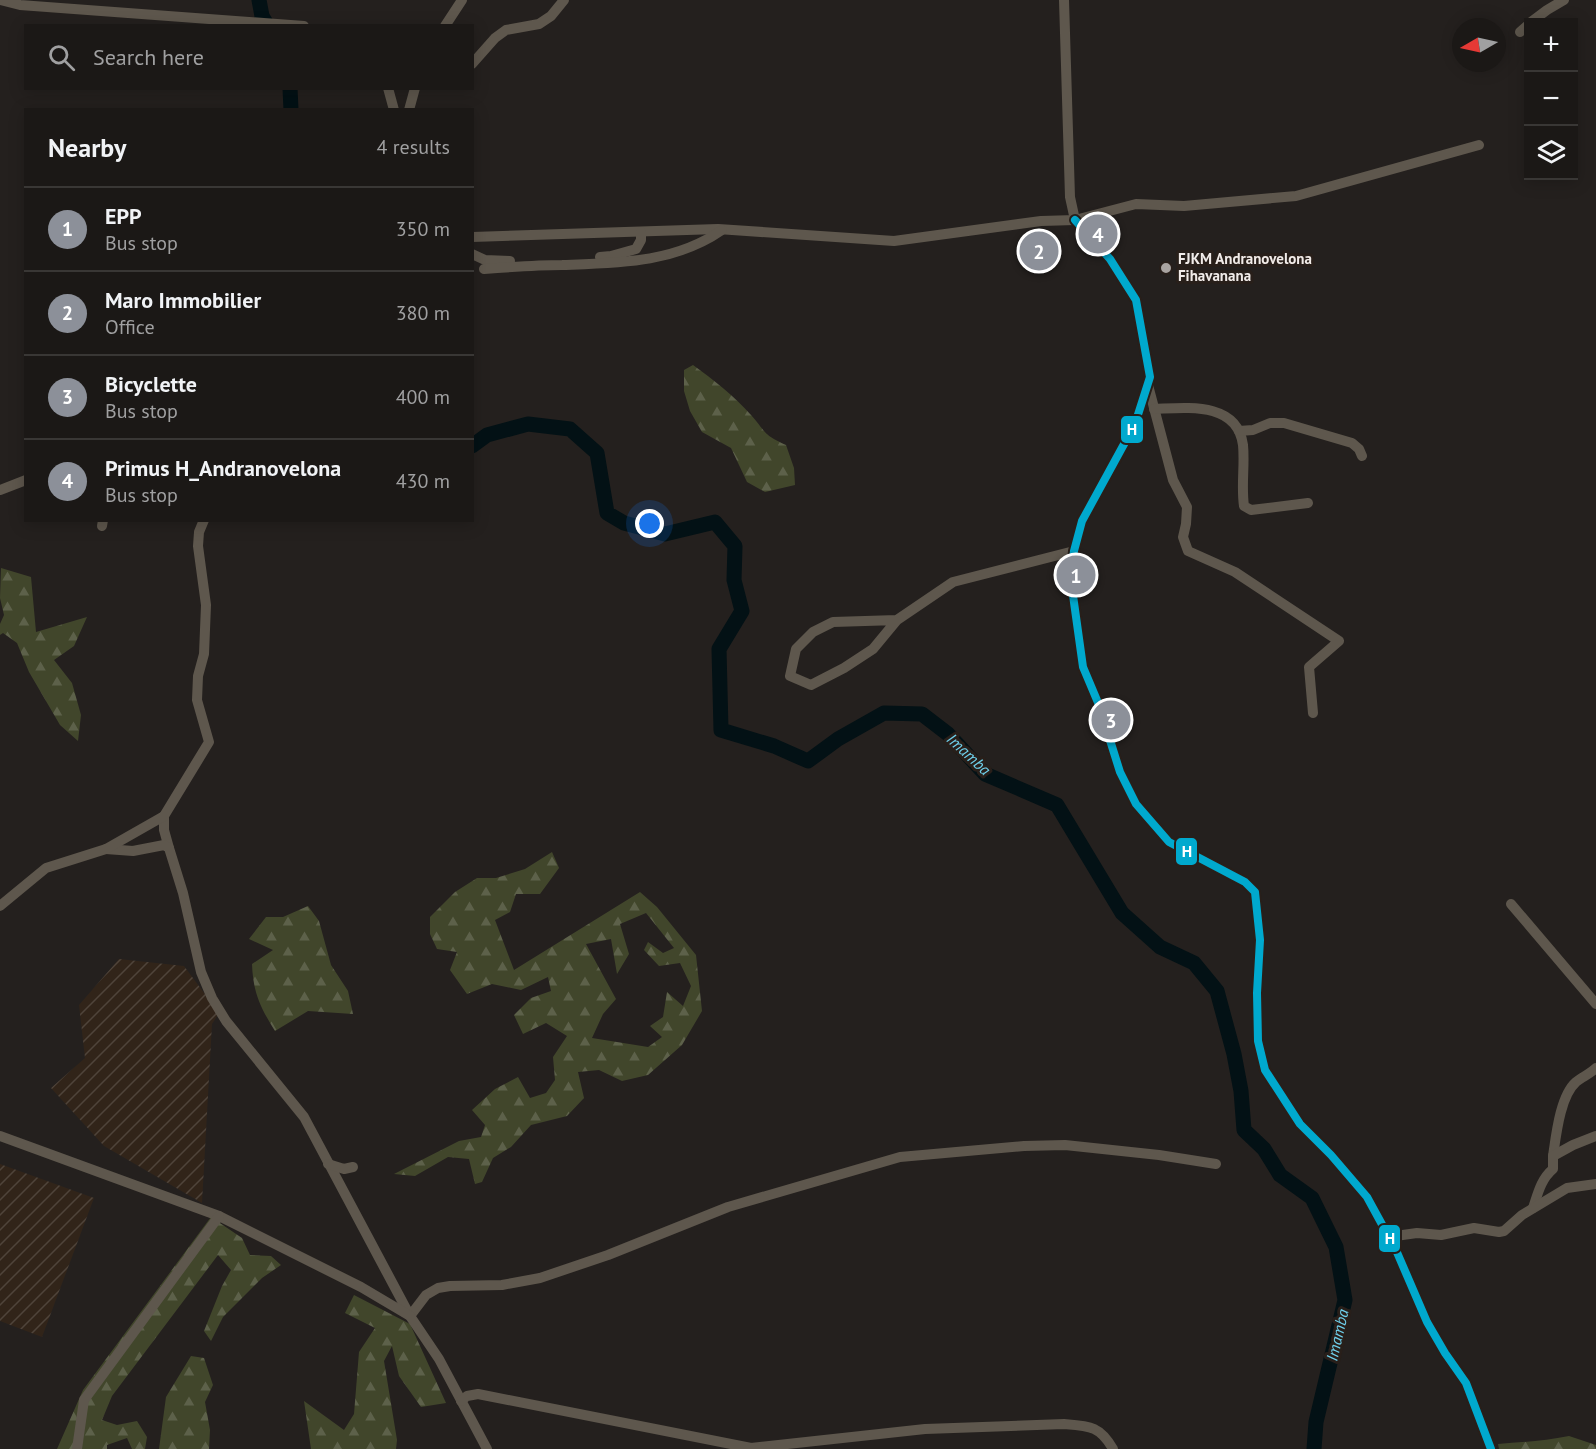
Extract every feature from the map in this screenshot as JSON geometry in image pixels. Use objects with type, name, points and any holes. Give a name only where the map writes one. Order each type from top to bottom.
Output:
[{"type":"street","points":[[1,0],[20,4],[286,24]]},
{"type":"street","points":[[446,24],[462,0]]},
{"type":"street","points":[[474,62],[495,38],[506,30],[539,24],[551,16],[564,0]]},
{"type":"street","points":[[1064,0],[1071,197],[1075,220],[1110,259],[1136,300],[1150,377],[1135,424],[1082,521],[1074,551],[1071,581],[1083,667],[1099,705],[1120,772],[1136,804],[1169,842],[1245,882],[1255,892],[1260,940],[1257,993],[1258,1041],[1265,1070],[1300,1124],[1367,1197],[1427,1322],[1466,1383],[1491,1449]]},
{"type":"street","points":[[1537,18],[1547,9],[1564,0]]},
{"type":"street","points":[[389,90],[393,108]]},
{"type":"street","points":[[410,108],[414,90]]},
{"type":"street","points":[[474,237],[723,229],[894,241],[1041,221],[1075,220],[1136,204],[1184,206],[1296,196],[1479,145]]},
{"type":"street","points":[[484,269],[634,262],[660,257],[694,245],[723,229]]},
{"type":"street","points":[[474,255],[485,260],[508,262],[611,256],[636,249],[641,240],[641,231]]},
{"type":"street","points":[[1148,385],[1173,480],[1187,507],[1183,537],[1188,551],[1235,572],[1339,641],[1309,667],[1313,713]]},
{"type":"street","points":[[1154,409],[1200,407],[1230,420],[1239,430],[1243,445],[1244,506],[1251,510],[1308,502]]},
{"type":"street","points":[[1239,430],[1253,430],[1270,423],[1284,423],[1352,443],[1359,449],[1362,456]]},
{"type":"street","points":[[0,490],[24,481]]},
{"type":"street","points":[[0,906],[46,868],[106,849],[164,816],[209,742],[197,700],[198,676],[204,654],[206,605],[198,546],[199,532],[203,522]]},
{"type":"street","points":[[897,620],[833,622],[813,632],[796,649],[790,676],[811,685],[844,668],[873,649],[897,620],[953,582],[1074,551]]},
{"type":"street","points":[[164,816],[164,830],[183,893],[201,972],[212,998],[226,1021],[304,1118],[410,1316],[439,1359],[488,1449]]},
{"type":"street","points":[[106,849],[133,851],[164,845],[169,848]]},
{"type":"street","points":[[1510,904],[1596,1004]]},
{"type":"street","points":[[1533,1208],[1540,1185],[1553,1168],[1557,1126],[1567,1096],[1576,1082],[1596,1068]]},
{"type":"street","points":[[0,1136],[219,1216],[361,1287],[410,1316]]},
{"type":"street","points":[[1553,1156],[1596,1136]]},
{"type":"street","points":[[410,1316],[426,1295],[438,1288],[502,1285],[540,1278],[608,1255],[728,1207],[900,1157],[1024,1146],[1065,1145],[1159,1155],[1216,1164]]},
{"type":"street","points":[[328,1164],[344,1169],[353,1167]]},
{"type":"street","points":[[1388,1237],[1417,1233],[1441,1235],[1474,1228],[1504,1231],[1533,1208],[1567,1188],[1596,1184]]},
{"type":"street","points":[[77,1449],[84,1400],[219,1216]]},
{"type":"street","points":[[461,1401],[467,1396],[478,1394],[751,1448],[926,1430],[1064,1424],[1096,1429],[1105,1435],[1113,1449]]},
{"type":"shaded area","points":[[119,959],[184,966],[219,1013],[212,1024],[202,1203],[104,1146],[51,1088],[85,1058],[79,1005]]},
{"type":"shaded area","points":[[0,1164],[94,1198],[42,1337],[0,1321]]},
{"type":"green space","points":[[693,365],[738,401],[763,430],[786,445],[794,468],[795,485],[765,492],[747,482],[731,448],[702,432],[690,411],[684,391],[684,370]]},
{"type":"green space","points":[[1,568],[31,577],[36,632],[87,617],[74,646],[54,660],[72,683],[81,715],[78,741],[60,725],[29,672],[17,643],[3,633],[0,635],[0,624],[4,615],[0,598]]},
{"type":"green space","points":[[552,852],[559,868],[540,894],[516,894],[510,912],[495,920],[514,970],[640,892],[657,907],[696,955],[702,1011],[682,1045],[648,1075],[622,1081],[599,1070],[578,1072],[584,1098],[567,1116],[531,1125],[511,1147],[493,1158],[482,1182],[475,1184],[469,1159],[448,1157],[415,1176],[394,1174],[459,1141],[481,1137],[485,1125],[472,1110],[495,1089],[518,1077],[530,1098],[546,1093],[555,1080],[553,1057],[567,1036],[546,1023],[523,1034],[514,1015],[531,998],[551,991],[548,977],[521,990],[492,984],[467,994],[450,970],[457,952],[437,949],[430,934],[430,917],[455,892],[477,878],[496,878],[525,869]],"holes":[[[646,913],[674,948],[663,953],[648,942],[644,950],[659,966],[680,963],[691,986],[683,1006],[667,992],[663,1017],[650,1026],[662,1037],[648,1047],[592,1038],[603,1014],[616,999],[586,944],[611,939],[617,974],[629,954],[620,924]]]},
{"type":"green space","points":[[308,906],[319,921],[331,965],[348,991],[353,1014],[308,1011],[275,1031],[258,999],[252,964],[273,950],[249,939],[266,917],[283,917]]},
{"type":"green space","points":[[211,1217],[242,1238],[250,1255],[271,1256],[281,1265],[262,1278],[223,1317],[211,1341],[204,1331],[231,1270],[218,1255],[112,1396],[102,1420],[117,1425],[137,1421],[147,1437],[145,1449],[132,1449],[127,1438],[107,1445],[107,1449],[57,1449],[83,1390]]},
{"type":"green space","points":[[354,1295],[410,1324],[446,1403],[421,1407],[399,1376],[392,1346],[384,1361],[397,1440],[396,1449],[311,1449],[304,1401],[344,1430],[354,1414],[359,1352],[375,1328],[345,1313]]},
{"type":"green space","points":[[191,1356],[204,1358],[213,1385],[205,1402],[210,1430],[209,1449],[159,1449],[166,1397]]},
{"type":"green space","points":[[1569,1436],[1596,1445],[1596,1449],[1499,1449],[1498,1444],[1542,1440]]},
{"type":"waterway","name":"Imamba","points":[[259,0],[262,16],[267,24]]},
{"type":"waterway","name":"Imamba","points":[[290,90],[291,108]]},
{"type":"waterway","name":"Imamba","points":[[474,445],[487,435],[528,424],[570,429],[597,453],[607,513],[624,523],[665,534],[715,522],[735,546],[734,580],[742,611],[719,649],[721,730],[774,746],[808,761],[838,739],[884,713],[922,714],[948,734],[985,774],[1057,805],[1122,913],[1160,947],[1194,963],[1217,991],[1234,1054],[1241,1091],[1244,1130],[1264,1149],[1280,1175],[1312,1198],[1336,1247],[1345,1300],[1316,1422],[1314,1449]]},
{"type":"transit line","name":"H","points":[[1075,220],[1110,259],[1136,300],[1150,377],[1135,424],[1082,521],[1074,551],[1071,581],[1083,667],[1099,705],[1120,772],[1136,804],[1169,842],[1245,882],[1255,892],[1260,940],[1257,993],[1258,1041],[1265,1070],[1300,1124],[1331,1155],[1367,1197],[1396,1250],[1427,1322],[1466,1383],[1491,1449]]},
{"type":"place","name":"Primus H_Andranovelona","points":[[1098,234]]},
{"type":"place","name":"Maro Immobilier","points":[[1039,251]]},
{"type":"place","name":"FJKM Andranovelona Fihavanana","points":[[1166,268]]},
{"type":"place","name":"EPP","points":[[1076,575]]},
{"type":"place","name":"Bicyclette","points":[[1111,720]]}]
